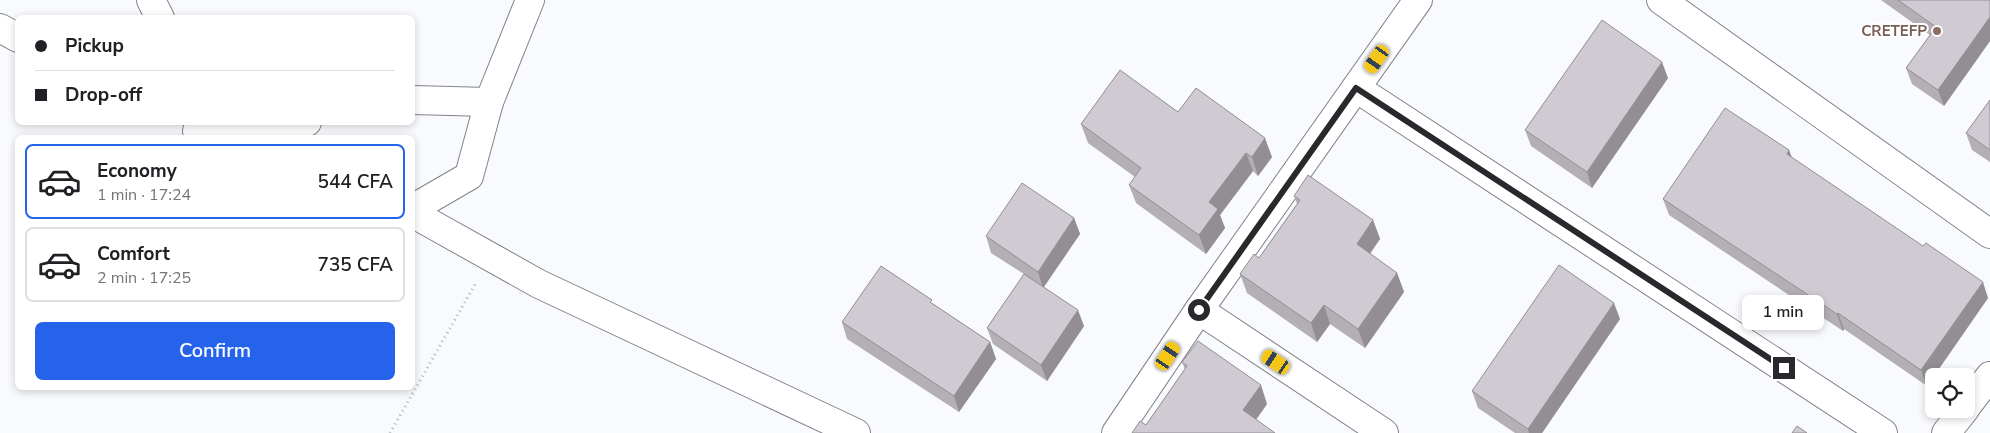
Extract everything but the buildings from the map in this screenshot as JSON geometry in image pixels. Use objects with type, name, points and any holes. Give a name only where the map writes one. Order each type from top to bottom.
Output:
[{"type":"street","points":[[151,0],[158,15]]},
{"type":"street","points":[[415,207],[469,176],[489,102],[530,0]]},
{"type":"street","points":[[1116,433],[1199,310],[1418,0]]},
{"type":"street","points":[[1661,0],[1990,234]]},
{"type":"street","points":[[0,28],[15,37]]},
{"type":"street","points":[[0,41],[15,39]]},
{"type":"street","points":[[1356,88],[1883,433]]},
{"type":"street","points":[[415,100],[489,102]]},
{"type":"street","points":[[198,130],[272,125]]},
{"type":"street","points":[[415,215],[539,284],[856,433]]},
{"type":"street","points":[[1199,310],[1384,433]]},
{"type":"street","points":[[1975,396],[1990,376]]},
{"type":"street","points":[[1946,433],[1958,418]]},
{"type":"path","points":[[415,389],[491,257]]},
{"type":"path","points":[[390,433],[415,390]]},
{"type":"place","name":"CRETEFP","points":[[1937,31]]},
{"type":"route","points":[[1199,310],[1356,88],[1784,368]]}]
